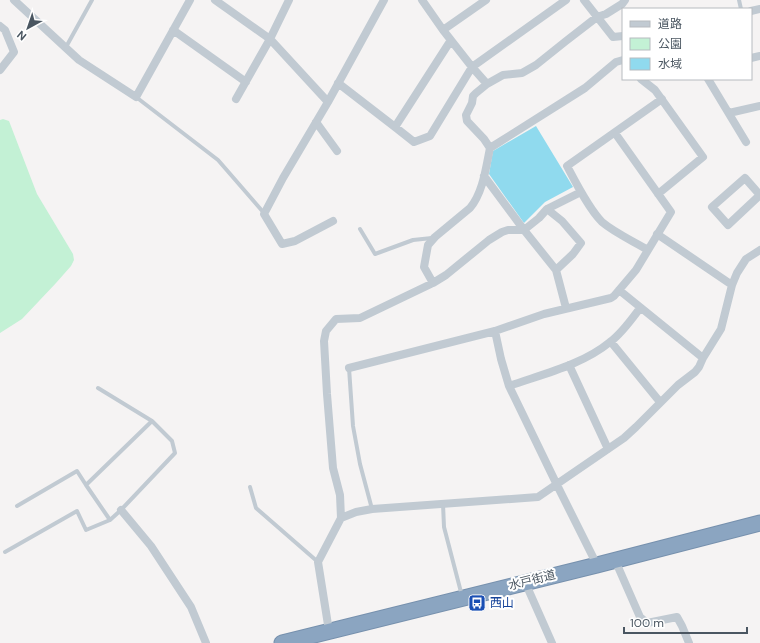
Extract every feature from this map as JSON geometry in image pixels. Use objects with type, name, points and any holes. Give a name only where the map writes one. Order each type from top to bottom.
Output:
[{"type":"highway","name":"水戸街道","points":[[282,643],[760,524]]},
{"type":"street","points":[[14,0],[79,60],[136,97],[190,0]]},
{"type":"street","points":[[215,0],[270,39],[328,102]]},
{"type":"street","points":[[236,99],[270,39],[289,0]]},
{"type":"street","points":[[333,221],[295,241],[282,244],[264,214],[384,0]]},
{"type":"street","points":[[422,0],[450,40],[488,84]]},
{"type":"street","points":[[443,30],[486,0]]},
{"type":"street","points":[[338,83],[414,142],[430,136],[472,67],[566,0]]},
{"type":"street","points":[[584,0],[613,37],[622,36]]},
{"type":"street","points":[[433,283],[424,267],[428,245],[475,202],[484,176],[490,148],[484,138],[467,121],[466,115],[472,103],[473,96],[488,84],[504,75],[522,73],[536,65],[598,17],[622,4],[625,0]]},
{"type":"street","points":[[0,26],[5,30],[14,52],[0,70]]},
{"type":"street","points":[[173,30],[246,82]]},
{"type":"street","points":[[395,127],[450,40]]},
{"type":"street","points":[[490,148],[585,88],[616,62],[622,60]]},
{"type":"street","points":[[642,80],[656,90],[703,157],[658,194]]},
{"type":"street","points":[[709,80],[746,142]]},
{"type":"street","points":[[648,250],[602,222],[581,192],[567,166],[662,100]]},
{"type":"street","points":[[729,113],[760,106]]},
{"type":"street","points":[[316,122],[337,151]]},
{"type":"street","points":[[349,368],[495,331],[544,314],[614,296],[636,270],[671,212],[615,133]]},
{"type":"street","points":[[484,176],[556,270],[566,308]]},
{"type":"street","points":[[745,178],[760,195],[728,225],[712,207],[745,178]]},
{"type":"street","points":[[329,631],[318,562],[341,518],[340,495],[333,468],[327,394],[324,341],[326,331],[336,319],[360,318],[433,283],[446,275],[489,240],[502,232],[508,230],[524,230],[539,218],[547,209],[581,192]]},
{"type":"street","points":[[547,209],[562,221],[581,243],[573,254],[556,270]]},
{"type":"street","points":[[657,234],[732,285]]},
{"type":"street","points":[[341,518],[356,512],[372,509],[538,497],[557,485],[624,438],[636,428],[678,385],[695,372],[699,367],[702,358],[721,329],[732,285],[737,273],[746,259],[760,250]]},
{"type":"street","points":[[619,290],[702,358]]},
{"type":"street","points":[[509,386],[569,365],[597,352],[611,342],[622,331],[640,308]]},
{"type":"street","points":[[495,331],[509,386],[597,565]]},
{"type":"street","points":[[611,342],[660,402]]},
{"type":"street","points":[[569,365],[608,449]]},
{"type":"street","points":[[121,510],[150,546],[191,607],[206,643]]},
{"type":"street","points":[[615,560],[640,617],[646,623],[676,617],[682,626],[689,643]]},
{"type":"street","points":[[525,582],[552,643]]},
{"type":"lane","points":[[66,47],[92,0]]},
{"type":"lane","points":[[136,97],[218,160],[264,214]]},
{"type":"lane","points":[[360,229],[375,254],[413,240],[435,238]]},
{"type":"lane","points":[[349,368],[354,426],[360,464],[372,509]]},
{"type":"lane","points":[[5,552],[77,511],[86,530],[110,520],[175,453],[172,441],[152,421],[98,388]]},
{"type":"lane","points":[[86,484],[152,421]]},
{"type":"lane","points":[[17,506],[77,471],[110,520]]},
{"type":"lane","points":[[250,487],[256,508],[318,562]]},
{"type":"lane","points":[[443,504],[444,527],[463,598]]},
{"type":"green space","points":[[3,119],[9,121],[37,194],[73,254],[74,260],[71,266],[22,319],[0,333],[0,120]]},
{"type":"water","points":[[536,126],[573,187],[545,202],[524,223],[489,174],[493,151]]},
{"type":"place","name":"西山","points":[[477,603]]}]
